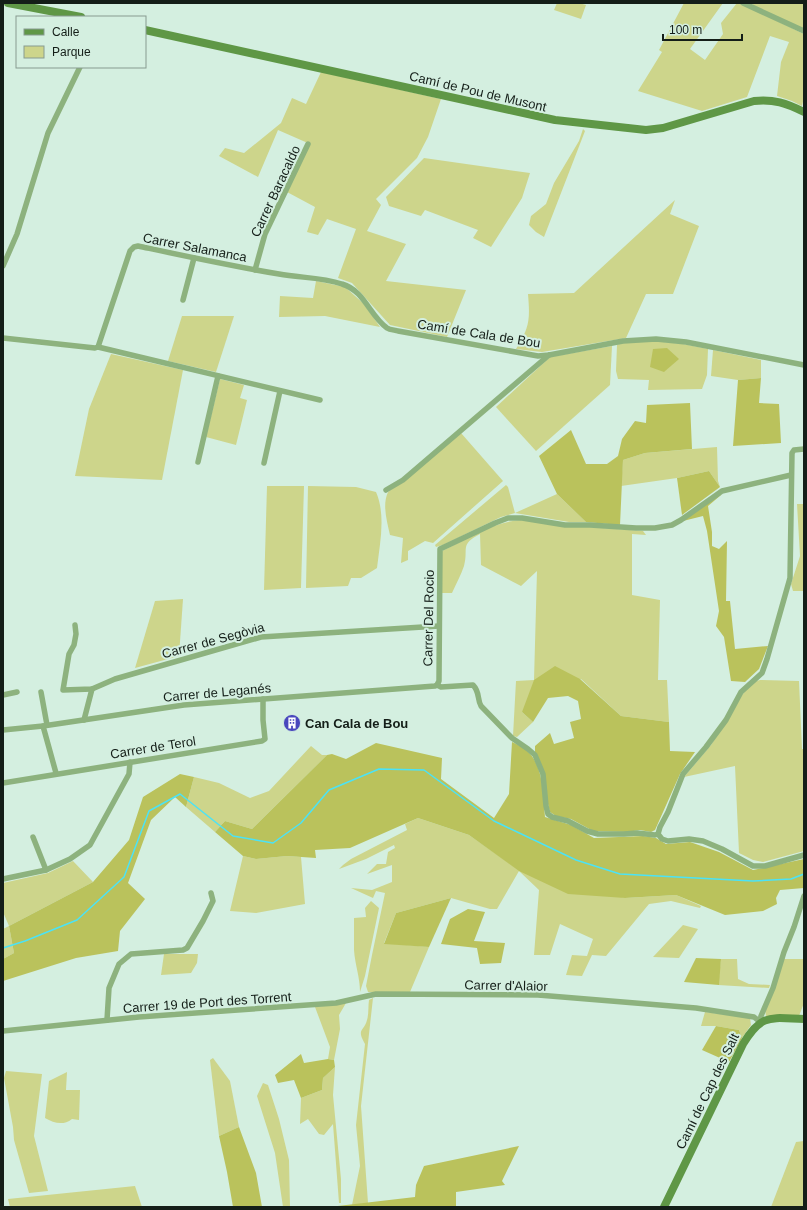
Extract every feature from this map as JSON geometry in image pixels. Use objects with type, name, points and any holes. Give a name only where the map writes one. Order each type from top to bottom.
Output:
[{"type":"street","points":[[8,3],[76,16]]},
{"type":"street","points":[[743,3],[804,32]]},
{"type":"street","name":"Camí de Pou de Musont","points":[[146,30],[555,120],[646,130],[663,128],[754,101],[769,100],[804,109]]},
{"type":"street","points":[[3,266],[17,234],[48,133],[80,68]]},
{"type":"street","name":"Carrer Baracaldo","points":[[255,270],[265,234],[308,144]]},
{"type":"street","name":"Carrer Salamanca","points":[[98,347],[131,249],[138,246],[255,270],[334,282]]},
{"type":"street","points":[[183,300],[194,258]]},
{"type":"street","name":"Camí de Cala de Bou","points":[[334,282],[343,284],[354,290],[388,329],[529,354],[549,355],[623,341],[656,339],[686,342],[804,365]]},
{"type":"street","points":[[3,338],[95,348],[98,347],[320,400]]},
{"type":"street","points":[[386,490],[403,480],[549,355]]},
{"type":"street","points":[[198,462],[218,376]]},
{"type":"street","points":[[264,463],[280,391]]},
{"type":"street","points":[[804,449],[794,450],[792,453],[790,578],[765,666],[762,673],[741,692],[726,720],[683,774],[658,834],[662,839],[668,841],[689,839],[703,841],[722,849],[753,866],[765,866],[804,855]]},
{"type":"street","name":"Carrer Del Rocio","points":[[436,686],[439,681],[440,549],[508,518],[522,518],[565,525],[655,528],[672,525],[722,491],[791,475]]},
{"type":"street","name":"Carrer de Segòvia","points":[[75,625],[76,634],[74,645],[70,654],[63,690],[92,689],[115,679],[261,636],[439,626]]},
{"type":"street","name":"Carrer de Leganés","points":[[3,730],[45,726],[184,705],[436,686],[473,686],[478,693],[478,701],[480,706],[512,738],[535,755],[543,774],[548,814],[552,817],[568,821],[587,831],[598,834],[658,834]]},
{"type":"street","points":[[84,720],[92,689]]},
{"type":"street","points":[[3,695],[17,692]]},
{"type":"street","points":[[41,692],[45,726],[56,773]]},
{"type":"street","name":"Carrer de Terol","points":[[3,782],[262,741],[265,739],[263,698]]},
{"type":"street","points":[[3,879],[46,870],[70,859],[90,845],[129,774],[130,762]]},
{"type":"street","points":[[33,837],[46,870]]},
{"type":"street","points":[[107,1020],[109,988],[119,964],[131,954],[183,950],[187,948],[213,902],[211,893]]},
{"type":"street","name":"Camí de Cap des Salt","points":[[664,1207],[743,1044],[750,1032],[760,1022],[804,896]]},
{"type":"street","name":"Carrer 19 de Port des Torrent","points":[[3,1031],[139,1017],[336,1003],[376,994],[412,995]]},
{"type":"street","name":"Carrer d'Alaior","points":[[412,995],[538,995],[696,1008],[754,1017],[760,1022]]},
{"type":"street","points":[[760,1022],[772,1018],[804,1019]]},
{"type":"green space","points":[[557,3],[579,3],[586,5],[581,19],[554,10]]},
{"type":"green space","points":[[684,3],[723,3],[690,49],[705,60],[723,34],[721,23],[737,3],[740,3],[804,34],[804,97],[802,106],[777,96],[781,62],[789,42],[770,36],[747,97],[702,111],[638,91],[662,52],[659,50]]},
{"type":"green space","points":[[753,3],[804,3],[804,29],[752,6]]},
{"type":"green space","points":[[321,72],[441,99],[428,137],[417,158],[376,199],[381,205],[367,231],[406,244],[386,281],[466,290],[447,337],[390,325],[352,283],[338,278],[356,229],[327,219],[318,235],[307,232],[315,207],[287,192],[310,144],[278,130],[258,177],[219,156],[225,148],[244,153],[281,123],[292,98],[306,104]]},
{"type":"green space","points":[[583,129],[585,131],[544,237],[529,225],[531,216],[546,204],[554,183],[579,141]]},
{"type":"green space","points":[[424,158],[530,173],[522,198],[491,247],[473,238],[478,230],[425,210],[421,216],[389,206],[386,197]]},
{"type":"green space","points":[[675,200],[670,214],[699,226],[673,294],[646,294],[626,338],[542,352],[516,349],[524,335],[528,323],[528,294],[574,293]]},
{"type":"green space","points":[[316,281],[345,287],[364,304],[380,327],[325,316],[279,317],[280,296],[313,298]]},
{"type":"green space","points":[[182,316],[234,316],[216,372],[168,361]]},
{"type":"green space","points":[[655,341],[683,344],[708,349],[707,375],[702,389],[648,390],[649,380],[618,379],[616,371],[617,345],[621,343]]},
{"type":"green space","points":[[612,346],[610,385],[536,451],[496,407],[550,357]]},
{"type":"green space","points":[[667,348],[679,359],[664,372],[650,367],[653,349]]},
{"type":"green space","points":[[713,350],[761,360],[761,378],[738,380],[711,376]]},
{"type":"green space","points":[[111,354],[183,370],[162,480],[75,476],[89,409]]},
{"type":"green space","points":[[761,378],[759,403],[779,404],[781,443],[733,446],[738,380]]},
{"type":"green space","points":[[220,379],[244,385],[240,398],[247,400],[236,445],[206,437]]},
{"type":"green space","points":[[690,403],[692,449],[645,453],[623,460],[620,525],[586,522],[557,494],[539,456],[571,430],[586,464],[607,464],[618,456],[622,439],[635,421],[646,423],[647,405]]},
{"type":"green space","points":[[461,433],[503,481],[433,543],[425,541],[408,551],[408,560],[401,563],[403,538],[390,535],[386,519],[385,502],[388,492]]},
{"type":"green space","points":[[717,447],[718,481],[720,487],[709,471],[677,478],[621,486],[623,460],[645,453]]},
{"type":"green space","points":[[709,471],[720,487],[682,515],[677,478]]},
{"type":"green space","points":[[506,485],[508,487],[515,513],[501,517],[436,547],[435,545]]},
{"type":"green space","points":[[267,486],[304,486],[301,588],[264,590]]},
{"type":"green space","points":[[308,486],[356,487],[376,492],[382,520],[377,568],[361,578],[351,578],[348,586],[306,588]]},
{"type":"green space","points":[[557,494],[586,522],[569,522],[515,513]]},
{"type":"green space","points":[[721,494],[708,506],[712,532],[712,546],[719,549],[727,541],[726,601],[730,601],[735,649],[768,646],[759,669],[745,682],[731,681],[724,637],[716,626],[719,611],[707,531],[703,516],[683,521]]},
{"type":"green space","points":[[797,504],[804,504],[804,591],[793,591],[791,584],[800,556]]},
{"type":"green space","points":[[521,520],[643,531],[646,535],[632,534],[632,595],[660,600],[658,680],[667,680],[669,722],[621,716],[581,679],[522,712],[533,722],[517,737],[513,736],[516,681],[534,680],[537,571],[521,586],[481,565],[480,534],[467,544],[464,566],[452,593],[441,593],[442,551],[490,527],[510,521]]},
{"type":"green space","points":[[183,599],[179,656],[135,668],[155,601]]},
{"type":"green space","points":[[555,666],[580,679],[621,716],[669,722],[670,751],[695,752],[680,774],[655,830],[651,832],[640,830],[627,832],[593,831],[571,819],[556,816],[550,812],[535,752],[535,746],[550,733],[554,744],[574,738],[570,722],[581,719],[578,701],[568,696],[548,698],[533,722],[522,712],[534,680]]},
{"type":"green space","points":[[760,680],[799,681],[802,749],[804,749],[804,851],[763,862],[753,860],[739,853],[735,766],[684,777],[711,745],[741,696],[753,682]]},
{"type":"green space","points":[[512,742],[526,750],[536,763],[542,781],[545,817],[571,825],[594,838],[643,836],[656,838],[666,844],[690,842],[719,852],[753,870],[804,859],[804,888],[780,890],[776,898],[777,904],[763,911],[725,915],[676,895],[625,898],[568,894],[519,871],[469,835],[418,818],[350,848],[315,850],[316,858],[287,856],[256,859],[243,856],[215,832],[225,821],[252,829],[327,755],[332,754],[346,759],[376,743],[442,758],[441,779],[494,818],[509,794]]},
{"type":"green space","points":[[311,746],[322,755],[327,755],[252,829],[225,821],[215,832],[186,807],[194,777],[219,783],[250,798],[269,791]]},
{"type":"green space","points":[[180,774],[194,777],[186,807],[175,797],[151,820],[128,883],[145,899],[120,931],[118,951],[76,958],[3,981],[3,959],[14,953],[9,926],[93,882],[129,840],[143,797]]},
{"type":"green space","points":[[418,818],[469,835],[519,870],[625,898],[676,895],[701,906],[700,908],[671,901],[649,904],[606,956],[592,955],[582,976],[566,975],[572,955],[587,956],[593,939],[560,924],[550,955],[534,955],[539,890],[519,871],[497,909],[490,909],[451,898],[396,913],[384,943],[429,947],[410,992],[368,992],[366,986],[385,893],[376,891],[373,898],[351,888],[372,890],[392,882],[392,865],[367,874],[377,864],[386,864],[388,852],[395,848],[394,845],[366,859],[339,869],[351,859],[407,830],[405,824]]},
{"type":"green space","points":[[243,856],[256,859],[287,856],[301,857],[305,904],[256,913],[230,911]]},
{"type":"green space","points":[[73,861],[93,882],[9,926],[3,912],[3,883],[48,873]]},
{"type":"green space","points":[[451,898],[429,947],[384,944],[396,913]]},
{"type":"green space","points":[[371,901],[379,908],[365,976],[360,992],[354,950],[354,918],[366,917],[365,908]]},
{"type":"green space","points":[[468,909],[485,912],[474,941],[505,943],[501,963],[480,964],[477,948],[441,944],[450,919]]},
{"type":"green space","points":[[683,925],[698,929],[679,958],[653,957]]},
{"type":"green space","points":[[9,926],[14,953],[3,959],[3,929]]},
{"type":"green space","points":[[164,954],[198,954],[197,963],[191,973],[161,975]]},
{"type":"green space","points":[[696,958],[721,959],[719,985],[684,982]]},
{"type":"green space","points":[[721,959],[737,959],[738,979],[749,984],[770,985],[769,988],[718,985]]},
{"type":"green space","points":[[784,959],[804,959],[804,1003],[799,1016],[766,1016],[765,1010]]},
{"type":"green space","points":[[373,998],[361,1106],[368,1203],[352,1205],[360,1166],[356,1125],[365,1044],[361,1033],[368,1018],[369,1000]]},
{"type":"green space","points":[[346,1003],[339,1015],[340,1029],[334,1060],[328,1059],[330,1047],[315,1007]]},
{"type":"green space","points":[[705,1012],[750,1018],[751,1025],[742,1038],[739,1030],[716,1026],[701,1026]]},
{"type":"green space","points":[[716,1026],[739,1030],[742,1038],[729,1062],[702,1050]]},
{"type":"green space","points":[[301,1054],[304,1063],[328,1059],[334,1060],[335,1067],[323,1078],[322,1090],[301,1098],[294,1080],[278,1083],[275,1075]]},
{"type":"green space","points":[[213,1058],[230,1081],[239,1127],[219,1136],[210,1060]]},
{"type":"green space","points":[[335,1067],[333,1095],[341,1179],[341,1203],[339,1203],[333,1124],[324,1135],[319,1134],[308,1119],[300,1124],[301,1098],[322,1090],[323,1078]]},
{"type":"green space","points":[[6,1071],[42,1074],[34,1136],[48,1191],[29,1193],[14,1140],[4,1078]]},
{"type":"green space","points":[[67,1072],[66,1090],[80,1090],[79,1120],[72,1119],[62,1123],[55,1122],[45,1118],[49,1081]]},
{"type":"green space","points":[[263,1083],[268,1085],[279,1119],[289,1160],[290,1207],[283,1207],[275,1153],[257,1096]]},
{"type":"green space","points":[[239,1127],[256,1173],[262,1207],[233,1207],[219,1136]]},
{"type":"green space","points":[[804,1141],[804,1207],[771,1207],[796,1142]]},
{"type":"green space","points":[[519,1146],[502,1181],[505,1185],[456,1192],[456,1207],[329,1207],[415,1197],[416,1185],[424,1166]]},
{"type":"green space","points":[[135,1186],[142,1207],[10,1207],[8,1199]]},
{"type":"waterway","points":[[3,948],[25,941],[77,920],[124,877],[149,811],[180,794],[233,836],[273,843],[301,823],[329,790],[379,769],[424,770],[494,821],[576,860],[620,874],[753,881],[791,879],[804,874]]},
{"type":"place","name":"Can Cala de Bou","points":[[292,723]]}]
